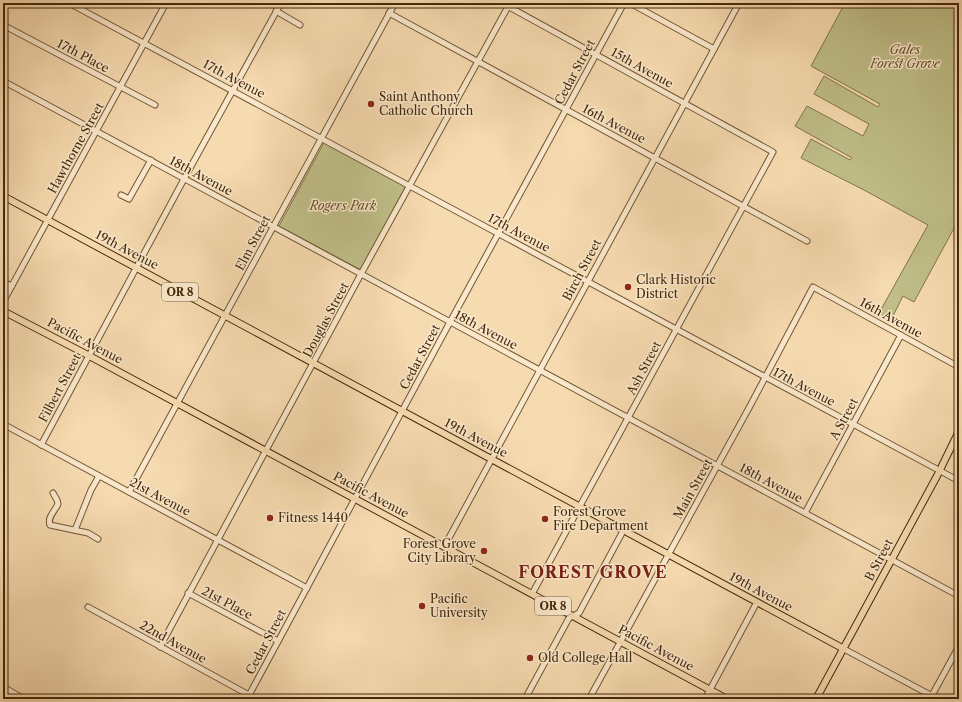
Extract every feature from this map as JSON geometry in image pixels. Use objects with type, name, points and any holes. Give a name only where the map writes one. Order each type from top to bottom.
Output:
[{"type":"main road","name":"19th Avenue","points":[[3,196],[580,506],[668,555],[844,648]]},
{"type":"main road","name":"Pacific Avenue","points":[[3,311],[727,699]]},
{"type":"main road","name":"B Street","points":[[816,699],[940,471],[959,431]]},
{"type":"street","name":"17th Avenue","points":[[69,3],[959,481]]},
{"type":"street","name":"Hawthorne Street","points":[[3,302],[166,3]]},
{"type":"street","name":"Filbert Street","points":[[41,445],[184,178],[281,3]]},
{"type":"street","name":"Elm Street","points":[[129,492],[395,3]]},
{"type":"street","name":"15th Avenue","points":[[502,3],[509,5],[773,152]]},
{"type":"street","name":"Cedar Street","points":[[248,697],[624,3]]},
{"type":"street","points":[[630,3],[714,48]]},
{"type":"street","name":"Birch Street","points":[[444,546],[739,3]]},
{"type":"street","name":"Douglas Street","points":[[160,647],[361,274],[509,5]]},
{"type":"street","points":[[276,11],[300,25]]},
{"type":"street","name":"16th Avenue","points":[[390,13],[807,241]]},
{"type":"street","name":"17th Place","points":[[3,24],[120,88],[155,105]]},
{"type":"street","name":"18th Avenue","points":[[3,81],[959,596]]},
{"type":"street","name":"Ash Street","points":[[532,594],[773,152]]},
{"type":"street","points":[[121,194],[130,199],[150,160]]},
{"type":"street","points":[[3,282],[12,286]]},
{"type":"street","name":"16th Avenue","points":[[813,287],[959,367]]},
{"type":"street","name":"Main Street","points":[[590,699],[813,287]]},
{"type":"street","name":"A Street","points":[[805,513],[901,335]]},
{"type":"street","name":"21st Avenue","points":[[3,424],[307,588]]},
{"type":"street","points":[[75,530],[91,490],[99,476]]},
{"type":"street","points":[[54,493],[58,504],[48,523],[54,526],[88,533],[98,539]]},
{"type":"street","points":[[525,699],[569,618],[579,613],[623,530]]},
{"type":"street","name":"21st Place","points":[[188,593],[278,641]]},
{"type":"street","points":[[704,699],[757,602]]},
{"type":"street","name":"22nd Avenue","points":[[88,607],[248,697]]},
{"type":"street","points":[[931,697],[959,646]]},
{"type":"street","name":"19th Avenue","points":[[844,648],[931,697],[938,699]]},
{"type":"street","points":[[3,687],[24,699]]},
{"type":"green space","name":"Gales Forest Grove","points":[[845,3],[959,3],[959,219],[914,302],[903,296],[890,322],[878,315],[928,225],[801,158],[811,139],[850,160],[852,158],[795,126],[807,106],[863,136],[869,124],[814,94],[824,76],[878,107],[880,104],[811,66]]},
{"type":"green space","name":"Rogers Park","points":[[325,141],[406,186],[361,270],[279,226]]},
{"type":"place","name":"Saint Anthony Catholic Church","points":[[371,104]]},
{"type":"place","name":"Clark Historic District","points":[[628,287]]},
{"type":"place","name":"Fitness 1440","points":[[270,518]]},
{"type":"place","name":"Forest Grove Fire Department","points":[[545,519]]},
{"type":"place","name":"Forest Grove City Library","points":[[484,551]]},
{"type":"place","name":"Pacific University","points":[[422,606]]},
{"type":"place","name":"Old College Hall","points":[[530,658]]},
{"type":"district","name":"FOREST GROVE","points":[[593,572]]}]
